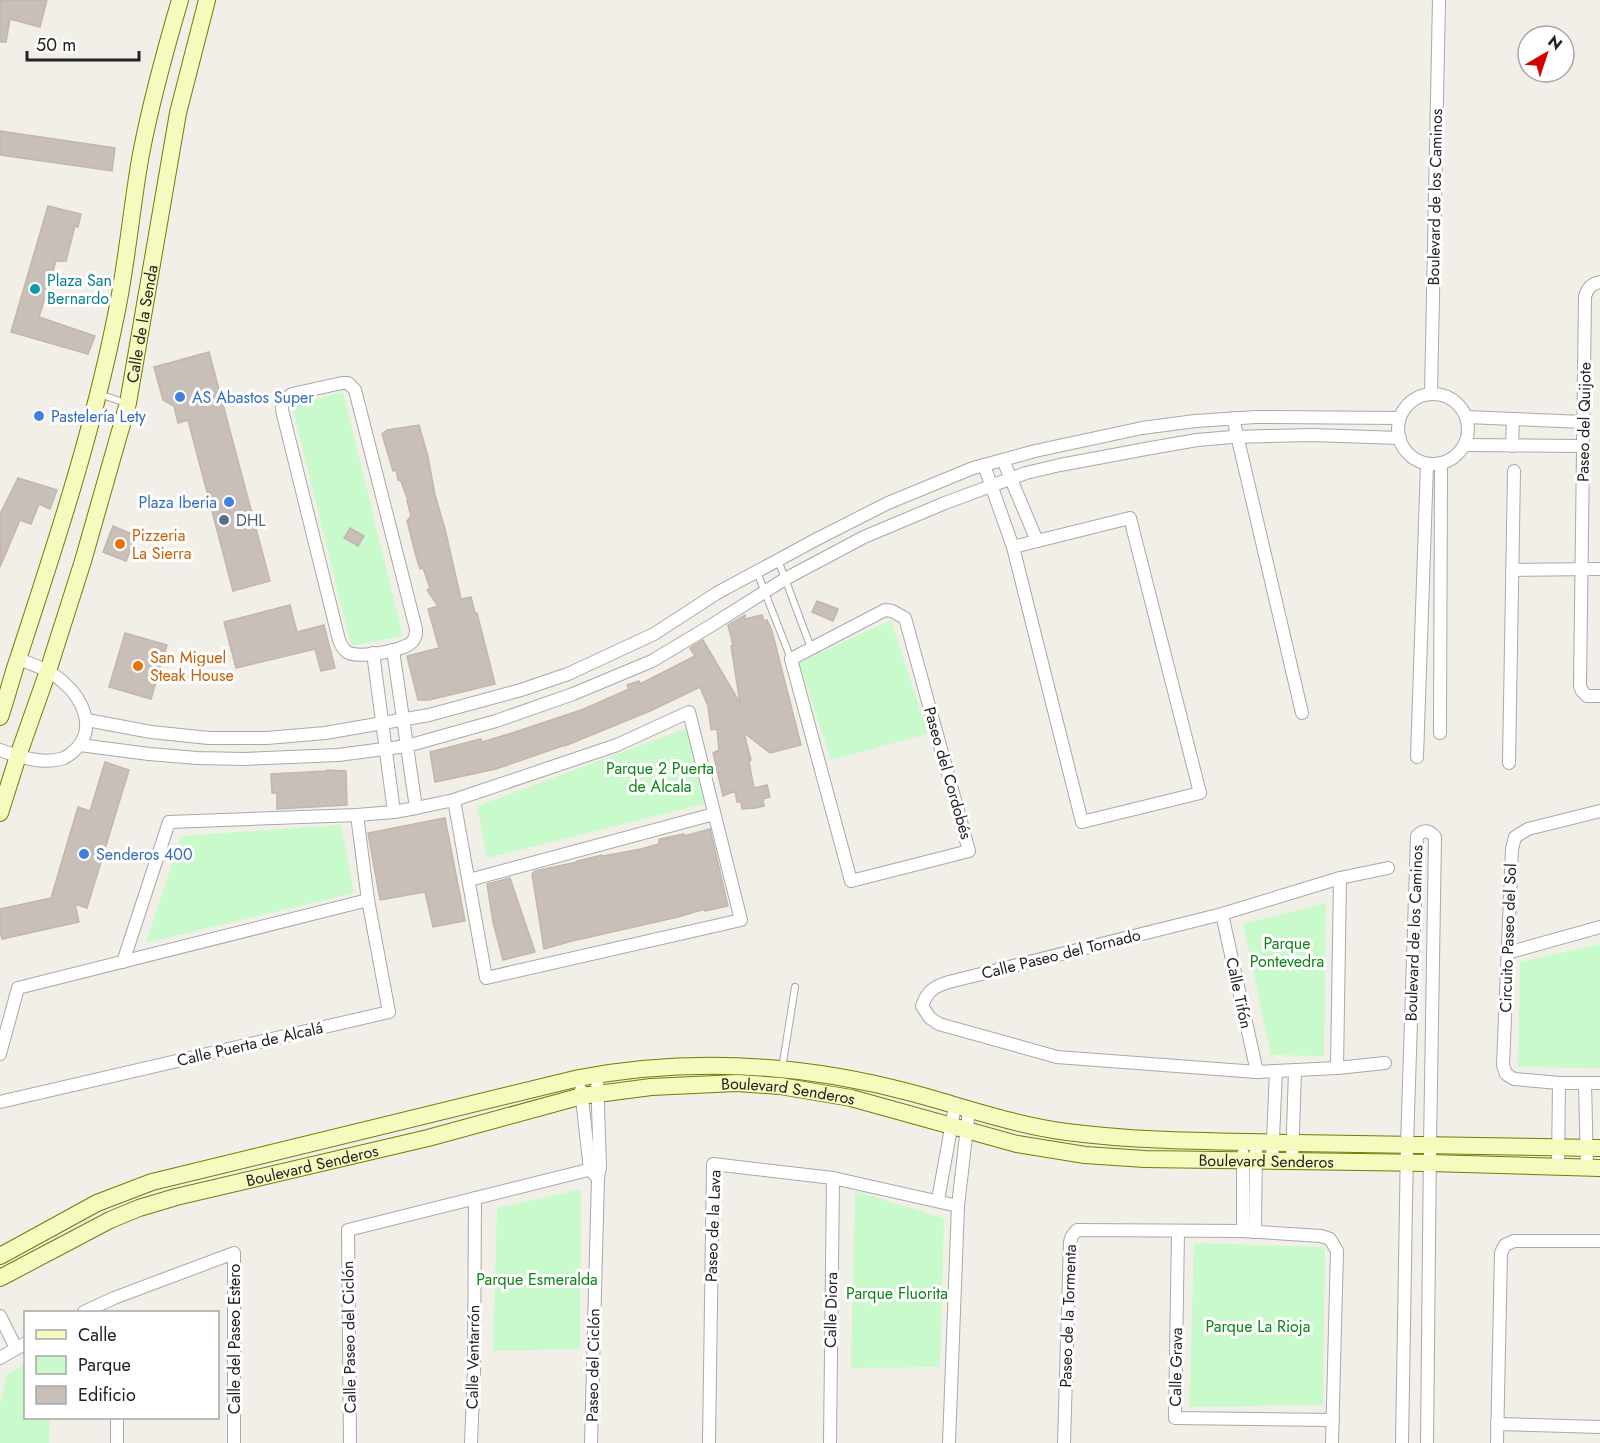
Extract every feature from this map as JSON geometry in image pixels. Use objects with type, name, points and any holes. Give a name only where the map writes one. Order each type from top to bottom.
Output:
[{"type":"main road","points":[[180,1],[206,4]]},
{"type":"main road","name":"Calle de la Senda","points":[[0,717],[65,511],[98,394],[116,319],[151,105],[180,1]]},
{"type":"main road","name":"Calle de la Senda","points":[[1,804],[5,781],[18,756],[83,561],[128,403],[178,113],[206,4]]},
{"type":"main road","name":"Boulevard Senderos","points":[[0,1256],[97,1203],[152,1182],[579,1078],[636,1069],[687,1065],[782,1069],[843,1077],[912,1093],[1015,1122],[1065,1132],[1113,1137],[1293,1143],[1593,1148]]},
{"type":"main road","points":[[636,1069],[636,1088]]},
{"type":"main road","name":"Boulevard Senderos","points":[[0,1278],[110,1220],[139,1208],[176,1197],[428,1138],[589,1095],[636,1088],[737,1083],[780,1086],[851,1098],[1017,1144],[1085,1155],[1145,1159],[1593,1168]]},
{"type":"main road","points":[[232,1164],[236,1184]]},
{"type":"street","name":"Boulevard de los Caminos","points":[[1431,394],[1439,0]]},
{"type":"street","name":"Paseo del Quijote","points":[[1600,282],[1588,288],[1585,296],[1580,686],[1587,696],[1600,696]]},
{"type":"street","points":[[342,383],[348,383],[355,390],[416,629],[416,636],[410,644],[393,650],[353,654],[342,647],[339,640],[282,411],[282,404],[292,394],[342,383]]},
{"type":"street","points":[[1431,394],[1446,396],[1458,404],[1466,417],[1468,431],[1464,445],[1454,456],[1441,463],[1426,464],[1411,456],[1400,443],[1398,426],[1400,418],[1403,410],[1415,398],[1431,394]]},
{"type":"street","points":[[87,720],[151,732],[209,738],[267,738],[325,733],[403,720],[459,707],[568,675],[654,634],[756,571],[888,504],[984,465],[1035,451],[1142,428],[1195,421],[1276,417],[1400,418]]},
{"type":"street","points":[[1466,417],[1584,422]]},
{"type":"street","points":[[1233,418],[1302,713]]},
{"type":"street","points":[[1512,446],[1513,419]]},
{"type":"street","points":[[80,745],[196,758],[279,758],[407,746],[487,724],[562,698],[652,661],[785,579],[864,537],[1011,478],[1060,465],[1197,440],[1237,436],[1312,435],[1400,438]]},
{"type":"street","points":[[1464,445],[1583,446]]},
{"type":"street","points":[[1003,460],[1037,541]]},
{"type":"street","points":[[1440,733],[1441,463]]},
{"type":"street","points":[[1417,757],[1426,464]]},
{"type":"street","points":[[984,465],[1013,547],[1082,822],[1200,793],[1130,518],[1013,547]]},
{"type":"street","points":[[1509,763],[1514,471]]},
{"type":"street","points":[[1512,570],[1600,569]]},
{"type":"street","name":"Paseo del Cordobés","points":[[885,610],[904,618],[969,851],[851,881],[791,659],[885,610]]},
{"type":"street","points":[[393,650],[416,808]]},
{"type":"street","points":[[373,653],[394,812]]},
{"type":"street","points":[[0,750],[18,756],[44,760],[62,759],[80,745],[86,734],[87,720],[81,704],[64,682],[48,671],[18,659]]},
{"type":"street","points":[[123,962],[169,822],[394,812],[454,800],[617,745],[689,712],[741,920],[486,978],[454,800]]},
{"type":"street","points":[[149,754],[151,732]]},
{"type":"street","name":"Circuito Paseo del Sol","points":[[1600,811],[1528,829],[1515,837],[1512,849],[1503,1065],[1506,1074],[1514,1079],[1559,1083],[1600,1083]]},
{"type":"street","name":"Calle Puerta de Alcalá","points":[[0,1102],[389,1012],[368,900],[357,814]]},
{"type":"street","points":[[469,880],[714,814]]},
{"type":"street","name":"Boulevard de los Caminos","points":[[1402,1443],[1407,1145],[1417,836],[1426,831],[1431,832],[1435,837],[1427,1443]]},
{"type":"street","name":"Calle Paseo del Tornado","points":[[1385,1063],[1257,1072],[1057,1057],[939,1024],[930,1018],[922,1006],[928,992],[949,982],[1222,914],[1340,878],[1388,868]]},
{"type":"street","points":[[1337,1068],[1340,878]]},
{"type":"street","points":[[0,1054],[18,988],[368,900]]},
{"type":"street","name":"Calle Tifón","points":[[1222,914],[1257,1072]]},
{"type":"street","points":[[1507,953],[1600,927]]},
{"type":"street","points":[[1249,1231],[1257,1142],[1276,1071]]},
{"type":"street","points":[[1292,1161],[1295,1071]]},
{"type":"street","name":"Paseo del Ciclón","points":[[589,1095],[597,1075]]},
{"type":"street","name":"Paseo del Ciclón","points":[[579,1078],[589,1095],[596,1172],[591,1443]]},
{"type":"street","points":[[1558,1168],[1559,1083]]},
{"type":"street","points":[[1585,1083],[1593,1148],[1593,1168]]},
{"type":"street","points":[[938,1200],[959,1128],[962,1108]]},
{"type":"street","points":[[949,1443],[959,1128]]},
{"type":"street","points":[[1257,1142],[1257,1161]]},
{"type":"street","name":"Paseo de la Lava","points":[[709,1443],[712,1164],[833,1178],[958,1206]]},
{"type":"street","points":[[475,1198],[596,1172]]},
{"type":"street","name":"Calle Diora","points":[[830,1443],[833,1178]]},
{"type":"street","name":"Calle Paseo del Ciclón","points":[[350,1443],[348,1230],[475,1198]]},
{"type":"street","name":"Calle Ventarrón","points":[[471,1443],[474,1371],[475,1198]]},
{"type":"street","name":"Paseo de la Tormenta","points":[[1064,1443],[1070,1242],[1077,1230],[1249,1231],[1321,1236],[1330,1239],[1337,1251],[1332,1443]]},
{"type":"street","name":"Calle Grava","points":[[1178,1231],[1175,1418],[1333,1420]]},
{"type":"street","points":[[1497,1443],[1501,1253],[1505,1245],[1514,1241],[1600,1241]]},
{"type":"street","name":"Calle del Paseo Estero","points":[[86,1311],[114,1298],[234,1253],[234,1443]]},
{"type":"street","points":[[114,1298],[114,1311]]},
{"type":"street","points":[[0,1316],[21,1346],[0,1358]]},
{"type":"street","points":[[117,1419],[117,1443]]},
{"type":"street","points":[[1497,1424],[1600,1427]]},
{"type":"lane","points":[[98,394],[128,403]]},
{"type":"lane","points":[[778,560],[811,648]]},
{"type":"lane","points":[[756,571],[791,659]]},
{"type":"lane","points":[[780,1086],[795,987]]},
{"type":"green space","points":[[343,392],[403,636],[351,646],[292,405]]},
{"type":"green space","points":[[891,620],[928,734],[831,760],[799,663]]},
{"type":"green space","name":"Parque 2 Puerta de Alcala","points":[[687,728],[705,804],[487,858],[477,806]]},
{"type":"green space","points":[[341,825],[354,893],[146,943],[181,836]]},
{"type":"green space","name":"Parque Pontevedra","points":[[1326,903],[1324,1056],[1271,1055],[1243,924]]},
{"type":"green space","points":[[1600,944],[1600,1068],[1518,1067],[1520,962]]},
{"type":"green space","name":"Parque Esmeralda","points":[[581,1189],[580,1349],[493,1351],[497,1208]]},
{"type":"green space","name":"Parque Fluorita","points":[[855,1191],[944,1218],[940,1367],[851,1368]]},
{"type":"green space","name":"Parque La Rioja","points":[[1194,1243],[1325,1247],[1323,1405],[1189,1407]]},
{"type":"green space","points":[[24,1365],[24,1419],[50,1419],[49,1443],[0,1443],[0,1405],[7,1374]]},
{"type":"building","points":[[0,0],[47,0],[40,27],[10,19],[6,42],[0,42]]},
{"type":"building","points":[[0,131],[115,148],[112,171],[0,155]]},
{"type":"building","name":"Plaza San Bernardo","points":[[48,206],[81,214],[78,227],[75,226],[66,261],[56,261],[39,317],[95,336],[88,354],[11,332]]},
{"type":"building","name":"Plaza Iberia","points":[[209,352],[270,581],[233,591],[188,420],[178,423],[174,406],[163,400],[154,367]]},
{"type":"building","points":[[419,425],[461,599],[471,597],[495,684],[429,700],[418,700],[407,656],[439,648],[428,609],[438,606],[427,590],[430,588],[423,568],[420,569],[407,521],[411,516],[408,501],[396,470],[393,471],[382,434],[387,430]]},
{"type":"building","points":[[18,478],[57,490],[50,509],[39,504],[31,524],[20,520],[0,567],[0,514]]},
{"type":"building","name":"Pizzeria La Sierra","points":[[113,526],[136,536],[126,561],[103,552]]},
{"type":"building","points":[[350,528],[364,536],[358,546],[344,538]]},
{"type":"building","points":[[817,601],[838,609],[833,621],[812,612]]},
{"type":"building","points":[[290,605],[297,632],[324,625],[335,668],[321,671],[315,649],[236,668],[224,622]]},
{"type":"building","points":[[745,615],[745,619],[762,615],[772,631],[801,745],[770,753],[744,733],[751,760],[749,762],[754,788],[767,785],[770,797],[763,799],[764,806],[742,809],[741,802],[737,802],[735,791],[723,796],[713,753],[719,750],[717,729],[711,730],[708,706],[700,687],[650,711],[565,746],[496,769],[435,782],[430,752],[481,739],[482,742],[584,709],[629,689],[627,685],[639,681],[640,684],[695,656],[690,648],[703,640],[740,703],[731,646],[733,645],[728,625]]},
{"type":"building","name":"San Miguel Steak House","points":[[125,633],[167,645],[151,699],[109,687]]},
{"type":"building","name":"Senderos 400","points":[[105,762],[129,770],[87,908],[75,904],[79,922],[2,939],[0,909],[51,898],[78,807],[90,811]]},
{"type":"building","points":[[346,771],[347,805],[277,809],[277,793],[272,793],[271,774]]},
{"type":"building","points":[[445,818],[465,921],[433,927],[425,892],[380,900],[368,833]]},
{"type":"building","points":[[710,829],[728,906],[705,911],[705,909],[544,949],[532,874],[535,871],[602,855],[641,849],[659,844],[659,839],[684,834],[684,836]]},
{"type":"building","points":[[510,878],[535,952],[503,960],[493,922],[487,884]]},
{"type":"place","name":"Plaza San Bernardo","points":[[35,289]]},
{"type":"place","name":"AS Abastos Super","points":[[180,397]]},
{"type":"place","name":"Pastelería Lety","points":[[39,416]]},
{"type":"place","name":"Plaza Iberia","points":[[229,502]]},
{"type":"place","name":"DHL","points":[[224,520]]},
{"type":"place","name":"Pizzeria La Sierra","points":[[120,544]]},
{"type":"place","name":"San Miguel Steak House","points":[[138,666]]},
{"type":"place","name":"Senderos 400","points":[[84,854]]}]
